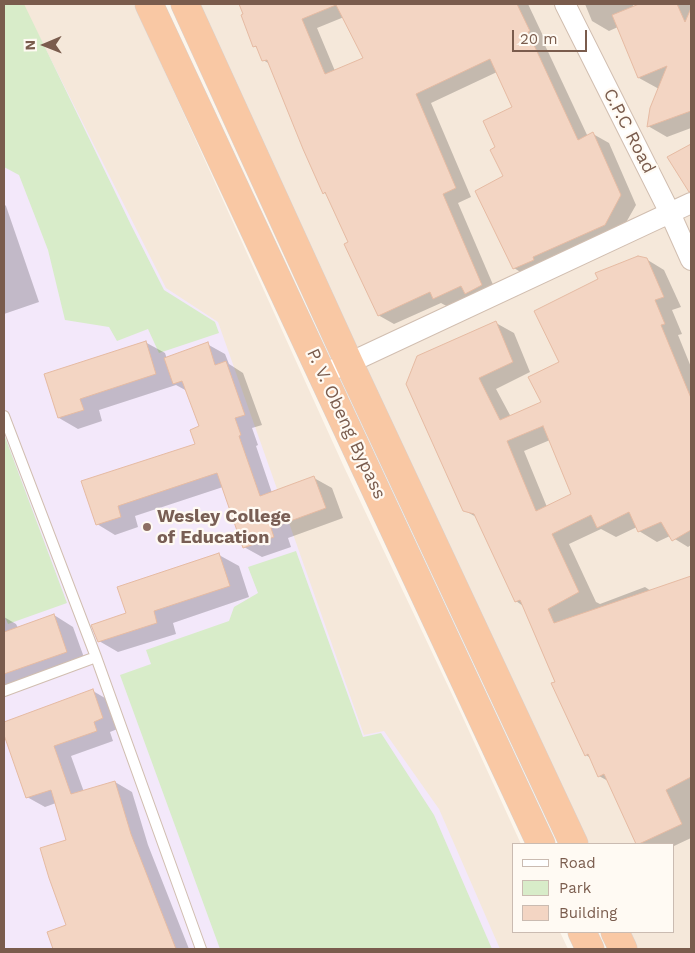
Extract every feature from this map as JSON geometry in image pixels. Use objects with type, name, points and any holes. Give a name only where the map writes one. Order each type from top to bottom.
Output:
[{"type":"highway","name":"P. V. Obeng Bypass","points":[[149,4],[541,843]]},
{"type":"highway","name":"P. V. Obeng Bypass","points":[[185,4],[349,363],[574,843]]},
{"type":"highway","points":[[582,933],[590,949]]},
{"type":"highway","points":[[615,933],[623,949]]},
{"type":"street","name":"C.P.C Road","points":[[565,4],[670,213],[691,260]]},
{"type":"street","points":[[322,374],[691,203]]},
{"type":"lane","points":[[4,416],[96,657],[201,949]]},
{"type":"lane","points":[[4,691],[96,657]]},
{"type":"shaded area","name":"Wesley College of Education","points":[[4,4],[134,4],[344,467],[521,843],[512,843],[512,933],[560,933],[568,949],[4,949]]},
{"type":"shaded area","name":"Wesley College of Education","points":[[4,4],[23,4],[166,288],[218,322],[364,735],[384,731],[439,809],[500,949],[4,949]]},
{"type":"shaded area","points":[[197,4],[691,4],[691,949],[635,949],[627,933],[675,933],[675,843],[585,843]]},
{"type":"green space","points":[[4,4],[24,4],[164,290],[215,322],[219,333],[159,353],[148,329],[117,341],[109,327],[65,320],[48,250],[19,175],[4,167]]},
{"type":"green space","points":[[4,434],[67,603],[8,624],[4,615]]},
{"type":"green space","points":[[296,551],[363,737],[381,733],[434,815],[492,949],[220,949],[120,675],[151,664],[146,650],[229,621],[234,607],[258,593],[248,567]]},
{"type":"building","points":[[239,4],[517,4],[578,140],[593,132],[621,195],[605,225],[533,257],[534,260],[513,269],[475,191],[503,176],[490,150],[495,147],[483,121],[512,107],[490,59],[416,94],[456,188],[443,194],[482,285],[465,294],[461,286],[433,299],[430,292],[378,316],[344,244],[348,242],[325,192],[323,194],[267,60],[262,61],[256,46],[253,47],[241,15],[243,14]],"holes":[[[336,5],[363,58],[325,74],[302,19]]]},
{"type":"building","points":[[639,4],[677,4],[685,22],[691,8],[691,111],[647,127],[650,108],[667,66],[638,78],[612,15]]},
{"type":"building","points":[[691,144],[691,191],[689,192],[667,157]]},
{"type":"building","points":[[638,256],[647,258],[664,297],[655,300],[665,324],[661,325],[691,398],[691,530],[672,541],[661,522],[638,532],[629,512],[597,528],[591,515],[552,534],[579,592],[548,609],[554,623],[691,576],[691,777],[666,790],[682,824],[641,843],[636,843],[604,774],[598,777],[588,754],[585,756],[551,683],[555,682],[520,600],[515,602],[474,514],[463,511],[406,384],[417,356],[496,321],[513,362],[479,378],[500,420],[541,402],[528,377],[559,362],[534,311],[598,279],[595,273]],"holes":[[[543,426],[571,494],[536,511],[507,441]]]},
{"type":"building","points":[[146,341],[156,374],[80,399],[84,410],[58,418],[44,374]]},
{"type":"building","points":[[208,342],[215,365],[226,361],[245,415],[235,418],[241,435],[239,436],[260,496],[314,476],[326,508],[271,528],[274,537],[243,548],[217,473],[118,506],[121,517],[96,525],[81,481],[195,444],[190,430],[199,426],[182,381],[173,384],[164,358]]},
{"type":"building","points":[[219,553],[230,586],[154,611],[157,623],[98,642],[91,625],[126,613],[117,587]]},
{"type":"building","points":[[54,614],[67,652],[4,674],[4,632]]},
{"type":"building","points":[[93,689],[103,718],[94,722],[97,731],[54,746],[71,794],[115,781],[131,834],[176,949],[53,949],[47,932],[66,925],[40,848],[66,840],[51,790],[26,798],[4,735],[4,722]]},
{"type":"place","name":"Wesley College of Education","points":[[147,527]]}]
